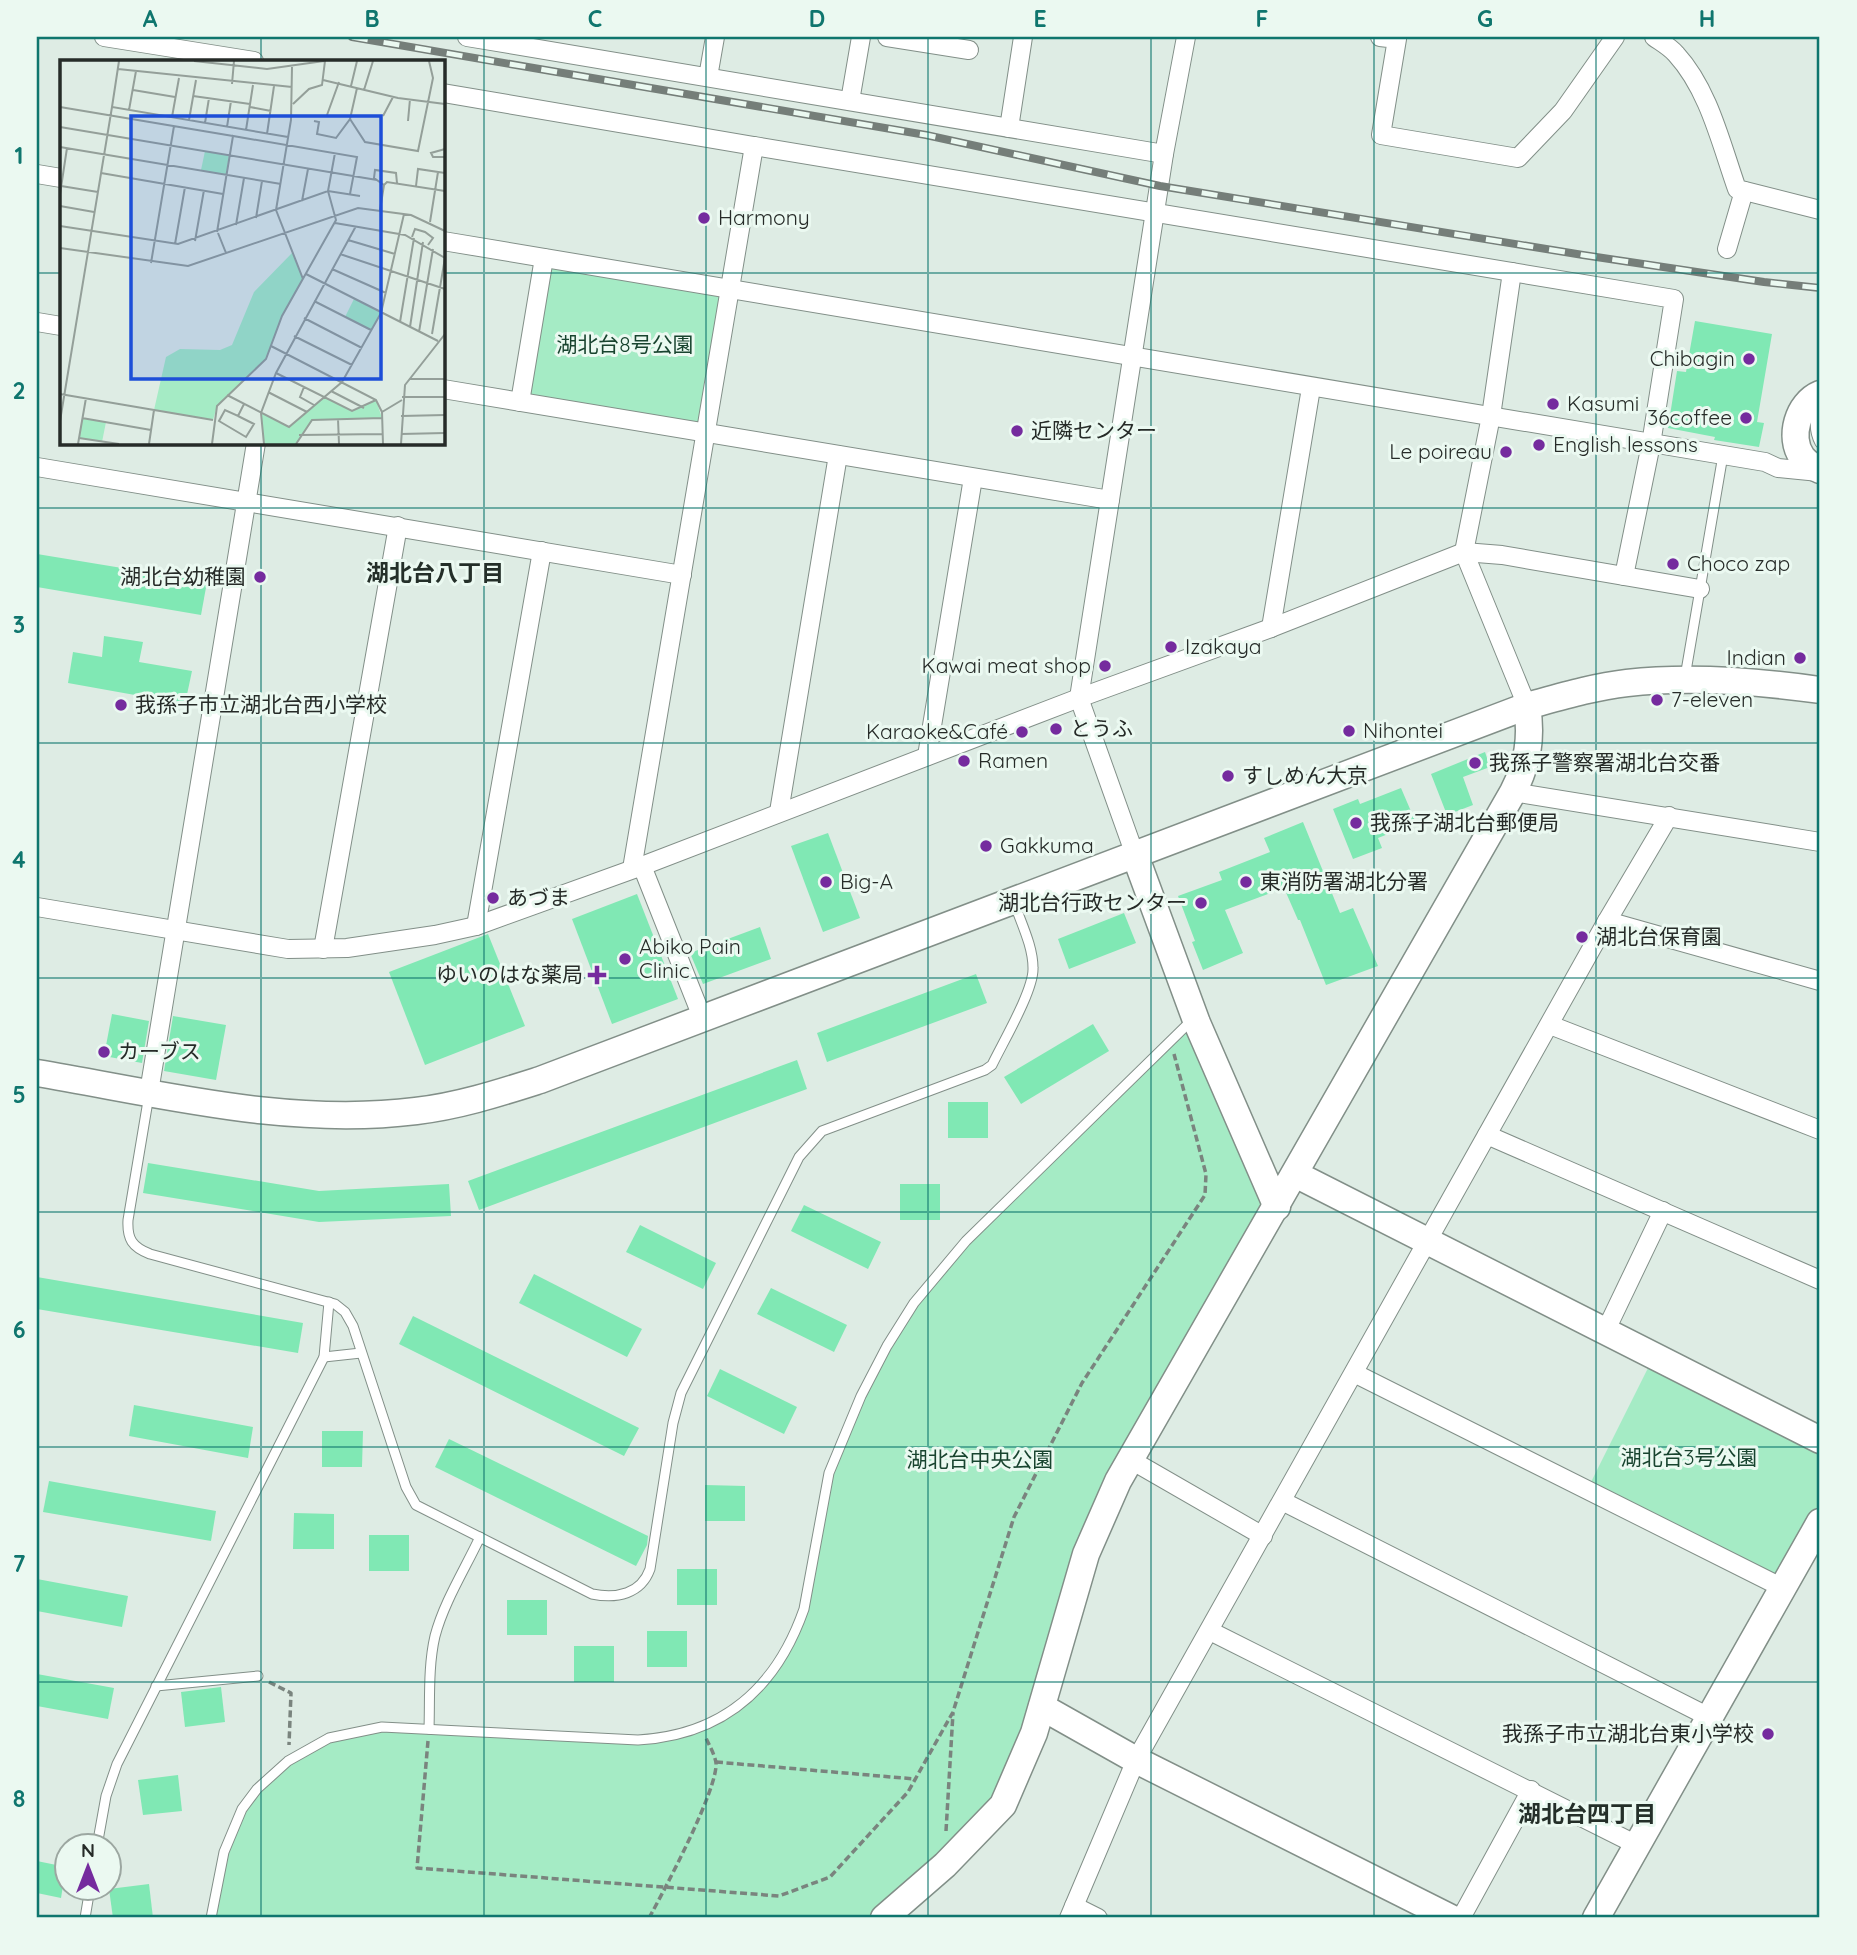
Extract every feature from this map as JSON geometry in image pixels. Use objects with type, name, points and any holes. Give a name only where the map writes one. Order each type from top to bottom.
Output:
[{"type":"street","points":[[104,37],[248,60]]},
{"type":"street","points":[[467,37],[552,44],[708,77],[1164,154]]},
{"type":"street","points":[[708,77],[715,37]]},
{"type":"street","points":[[850,101],[861,37]]},
{"type":"street","points":[[887,37],[969,50]]},
{"type":"street","points":[[1009,128],[1023,37]]},
{"type":"street","points":[[1186,37],[1164,154],[1079,698],[1195,1017],[1277,1207]]},
{"type":"street","points":[[1380,37],[1397,39],[1381,135],[1518,158],[1563,111],[1615,37]]},
{"type":"street","points":[[1654,37],[1675,52],[1694,77],[1737,189],[1820,210]]},
{"type":"street","points":[[444,93],[1674,299],[1651,444],[1624,576]]},
{"type":"street","points":[[702,1017],[637,867],[704,432],[754,146]]},
{"type":"street","points":[[37,174],[60,178]]},
{"type":"street","points":[[1727,249],[1744,191]]},
{"type":"street","points":[[444,241],[1765,462],[1779,468],[1820,471]]},
{"type":"street","points":[[520,402],[544,258]]},
{"type":"street","points":[[884,1918],[945,1865],[1003,1805],[1034,1734],[1086,1555],[1118,1481],[1523,773],[1529,749],[1527,706],[1464,552],[1491,416],[1512,272]]},
{"type":"street","points":[[37,321],[60,326]]},
{"type":"street","points":[[1271,628],[1311,388]]},
{"type":"street","points":[[444,389],[1110,500]]},
{"type":"street","points":[[1820,394],[1811,398],[1799,417],[1808,442],[1802,457],[1820,471]]},
{"type":"street","points":[[1765,462],[1777,459],[1808,442]]},
{"type":"street","points":[[149,1092],[256,444]]},
{"type":"street","points":[[779,812],[838,455]]},
{"type":"street","points":[[37,467],[682,575]]},
{"type":"street","points":[[927,756],[973,478]]},
{"type":"street","points":[[323,949],[398,526]]},
{"type":"street","points":[[475,926],[542,551]]},
{"type":"street","points":[[37,907],[288,949],[347,948],[436,935],[475,926],[637,867],[1079,698],[1271,628],[1464,552],[1502,555],[1700,589]]},
{"type":"street","points":[[37,1073],[264,1112],[361,1116],[418,1111],[480,1099],[540,1080],[1527,706],[1577,692],[1626,683],[1685,679],[1743,681],[1820,690]]},
{"type":"street","points":[[1513,792],[1820,842]]},
{"type":"street","points":[[1098,1918],[1071,1912],[1136,1760],[1607,921],[1669,816]]},
{"type":"street","points":[[1607,921],[1820,981]]},
{"type":"street","points":[[1550,1026],[1820,1130]]},
{"type":"street","points":[[1487,1135],[1820,1280]]},
{"type":"street","points":[[1296,1174],[1820,1440]]},
{"type":"street","points":[[1605,1332],[1662,1212]]},
{"type":"street","points":[[1354,1373],[1783,1588]]},
{"type":"street","points":[[1131,1460],[1263,1536]]},
{"type":"street","points":[[1282,1501],[1711,1718]]},
{"type":"street","points":[[1596,1918],[1820,1522]]},
{"type":"street","points":[[1210,1631],[1639,1846]]},
{"type":"street","points":[[1042,1707],[1136,1760],[1451,1918]]},
{"type":"street","points":[[1461,1918],[1531,1790]]},
{"type":"lane","points":[[1685,679],[1723,455]]},
{"type":"lane","points":[[149,1092],[128,1220],[130,1242],[137,1249],[150,1254],[329,1302],[345,1312],[353,1326],[411,1499],[416,1505],[592,1594],[620,1595],[639,1587],[646,1580],[650,1569],[673,1423],[681,1393],[799,1157],[822,1131],[985,1070],[992,1065],[1029,986],[1034,969],[1013,900]]},
{"type":"lane","points":[[211,1918],[224,1852],[242,1809],[257,1789],[288,1761],[328,1738],[382,1727],[638,1740],[681,1735],[723,1717],[761,1687],[789,1645],[804,1609],[829,1473],[868,1383],[914,1303],[966,1241],[1195,1017]]},
{"type":"lane","points":[[100,1832],[106,1796],[117,1764],[324,1357],[329,1302]]},
{"type":"lane","points":[[324,1357],[361,1353]]},
{"type":"lane","points":[[429,1729],[435,1638],[442,1617],[480,1537]]},
{"type":"lane","points":[[156,1686],[258,1676]]},
{"type":"path","points":[[429,1729],[417,1868],[779,1896],[830,1877],[908,1792],[953,1712],[1014,1517],[1082,1383],[1205,1195],[1206,1174],[1170,1042]]},
{"type":"path","points":[[258,1676],[290,1693],[288,1761]]},
{"type":"path","points":[[945,1865],[953,1712]]},
{"type":"path","points":[[649,1918],[666,1887],[713,1782],[716,1762],[701,1727]]},
{"type":"path","points":[[716,1762],[915,1779]]},
{"type":"green space","name":"湖北台8号公園","points":[[544,258],[729,289],[704,432],[520,402]]},
{"type":"green space","name":"湖北台中央公園","points":[[1195,1017],[1277,1207],[1118,1481],[1003,1805],[884,1918],[211,1918],[219,1873],[242,1809],[306,1749],[365,1729],[638,1740],[701,1727],[761,1687],[798,1626],[829,1473],[887,1346],[938,1273]]},
{"type":"green space","name":"湖北台3号公園","points":[[1654,1356],[1820,1440],[1820,1522],[1783,1588],[1587,1490]]},
{"type":"building","points":[[1695,321],[1772,334],[1757,422],[1764,423],[1759,447],[1714,440],[1715,437],[1668,428],[1677,371],[1686,372]]},
{"type":"building","points":[[37,554],[207,582],[201,615],[37,587]]},
{"type":"building","points":[[104,636],[143,642],[139,662],[192,671],[185,704],[68,683],[73,652],[102,657]]},
{"type":"building","points":[[1485,752],[1490,767],[1463,777],[1473,805],[1447,815],[1431,774]]},
{"type":"building","points":[[1401,788],[1416,823],[1378,838],[1382,848],[1353,859],[1333,809],[1358,799],[1360,804]]},
{"type":"building","points":[[1303,822],[1340,913],[1353,908],[1378,966],[1326,985],[1284,888],[1225,910],[1243,953],[1203,970],[1178,896],[1222,880],[1219,872],[1270,852],[1264,838]]},
{"type":"building","name":"Big-A","points":[[828,833],[860,918],[823,932],[791,846]]},
{"type":"building","name":"Abiko Pain Clinic","points":[[637,894],[678,999],[612,1024],[572,919]]},
{"type":"building","points":[[1124,913],[1136,943],[1069,969],[1058,939]]},
{"type":"building","points":[[760,927],[771,959],[703,984],[690,953]]},
{"type":"building","points":[[488,934],[525,1026],[425,1065],[389,972]]},
{"type":"building","points":[[976,974],[987,1003],[827,1062],[817,1033]]},
{"type":"building","points":[[112,1014],[149,1021],[142,1063],[104,1056]]},
{"type":"building","points":[[173,1016],[226,1025],[216,1080],[164,1071]]},
{"type":"building","points":[[1093,1024],[1109,1051],[1021,1104],[1004,1077]]},
{"type":"building","points":[[797,1060],[807,1089],[479,1210],[468,1181]]},
{"type":"building","points":[[948,1102],[988,1102],[988,1138],[948,1138]]},
{"type":"building","points":[[148,1163],[319,1191],[449,1184],[451,1216],[319,1222],[143,1193]]},
{"type":"building","points":[[900,1184],[940,1184],[940,1220],[900,1220]]},
{"type":"building","points":[[804,1205],[881,1242],[868,1269],[791,1231]]},
{"type":"building","points":[[640,1225],[716,1263],[703,1289],[626,1252]]},
{"type":"building","points":[[534,1274],[642,1329],[627,1357],[519,1303]]},
{"type":"building","points":[[37,1277],[303,1323],[298,1353],[37,1309]]},
{"type":"building","points":[[771,1288],[847,1325],[834,1352],[757,1314]]},
{"type":"building","points":[[413,1316],[639,1428],[624,1456],[399,1344]]},
{"type":"building","points":[[720,1369],[797,1407],[784,1434],[707,1396]]},
{"type":"building","points":[[134,1405],[253,1427],[248,1458],[129,1436]]},
{"type":"building","points":[[322,1431],[363,1431],[362,1467],[322,1467]]},
{"type":"building","points":[[449,1439],[648,1536],[647,1545],[636,1566],[435,1467]]},
{"type":"building","points":[[49,1481],[216,1511],[211,1541],[43,1512]]},
{"type":"building","points":[[705,1485],[745,1486],[745,1521],[705,1521]]},
{"type":"building","points":[[294,1513],[334,1514],[334,1549],[293,1549]]},
{"type":"building","points":[[369,1535],[409,1535],[409,1571],[369,1571]]},
{"type":"building","points":[[677,1569],[717,1569],[717,1605],[677,1605]]},
{"type":"building","points":[[37,1579],[128,1596],[122,1627],[37,1611]]},
{"type":"building","points":[[507,1600],[547,1600],[547,1635],[507,1635]]},
{"type":"building","points":[[647,1631],[687,1631],[687,1667],[647,1667]]},
{"type":"building","points":[[574,1646],[614,1646],[614,1682],[574,1682]]},
{"type":"building","points":[[37,1674],[114,1688],[108,1719],[37,1706]]},
{"type":"building","points":[[221,1687],[225,1722],[185,1727],[181,1692]]},
{"type":"building","points":[[178,1775],[182,1811],[143,1815],[138,1780]]},
{"type":"building","points":[[37,1861],[52,1864],[52,1896],[37,1893]]},
{"type":"building","points":[[149,1884],[153,1918],[113,1918],[111,1902],[122,1902],[122,1887]]},
{"type":"railway","points":[[352,37],[926,135],[1160,186],[1583,255],[1820,288]]},
{"type":"place","name":"Harmony","points":[[704,218]]},
{"type":"place","name":"Chibagin","points":[[1749,359]]},
{"type":"place","name":"Kasumi","points":[[1553,404]]},
{"type":"place","name":"36coffee","points":[[1746,418]]},
{"type":"place","name":"近隣センター","points":[[1017,431]]},
{"type":"place","name":"English lessons","points":[[1539,445]]},
{"type":"place","name":"Le poireau","points":[[1506,452]]},
{"type":"place","name":"Choco zap","points":[[1673,564]]},
{"type":"place","name":"湖北台幼稚園","points":[[260,577]]},
{"type":"place","name":"Izakaya","points":[[1171,647]]},
{"type":"place","name":"Indian","points":[[1800,658]]},
{"type":"place","name":"Kawai meat shop","points":[[1105,666]]},
{"type":"place","name":"7-eleven","points":[[1657,700]]},
{"type":"place","name":"我孫子市立湖北台西小学校","points":[[121,705]]},
{"type":"place","name":"とうふ","points":[[1056,729]]},
{"type":"place","name":"Nihontei","points":[[1349,731]]},
{"type":"place","name":"Karaoke&Café","points":[[1022,732]]},
{"type":"place","name":"Ramen","points":[[964,761]]},
{"type":"place","name":"我孫子警察署湖北台交番","points":[[1475,763]]},
{"type":"place","name":"すしめん大京","points":[[1228,776]]},
{"type":"place","name":"我孫子湖北台郵便局","points":[[1356,823]]},
{"type":"place","name":"Gakkuma","points":[[986,846]]},
{"type":"place","name":"Big-A","points":[[826,882]]},
{"type":"place","name":"東消防署湖北分署","points":[[1246,882]]},
{"type":"place","name":"あづま","points":[[493,898]]},
{"type":"place","name":"湖北台行政センター","points":[[1201,903]]},
{"type":"place","name":"湖北台保育園","points":[[1582,937]]},
{"type":"place","name":"Abiko Pain Clinic","points":[[625,959]]},
{"type":"place","name":"ゆいのはな薬局","points":[[597,975]]},
{"type":"place","name":"カーブス","points":[[104,1052]]},
{"type":"place","name":"我孫子市立湖北台東小学校","points":[[1768,1734]]},
{"type":"district","name":"湖北台八丁目","points":[[435,573]]},
{"type":"district","name":"湖北台四丁目","points":[[1587,1814]]}]
